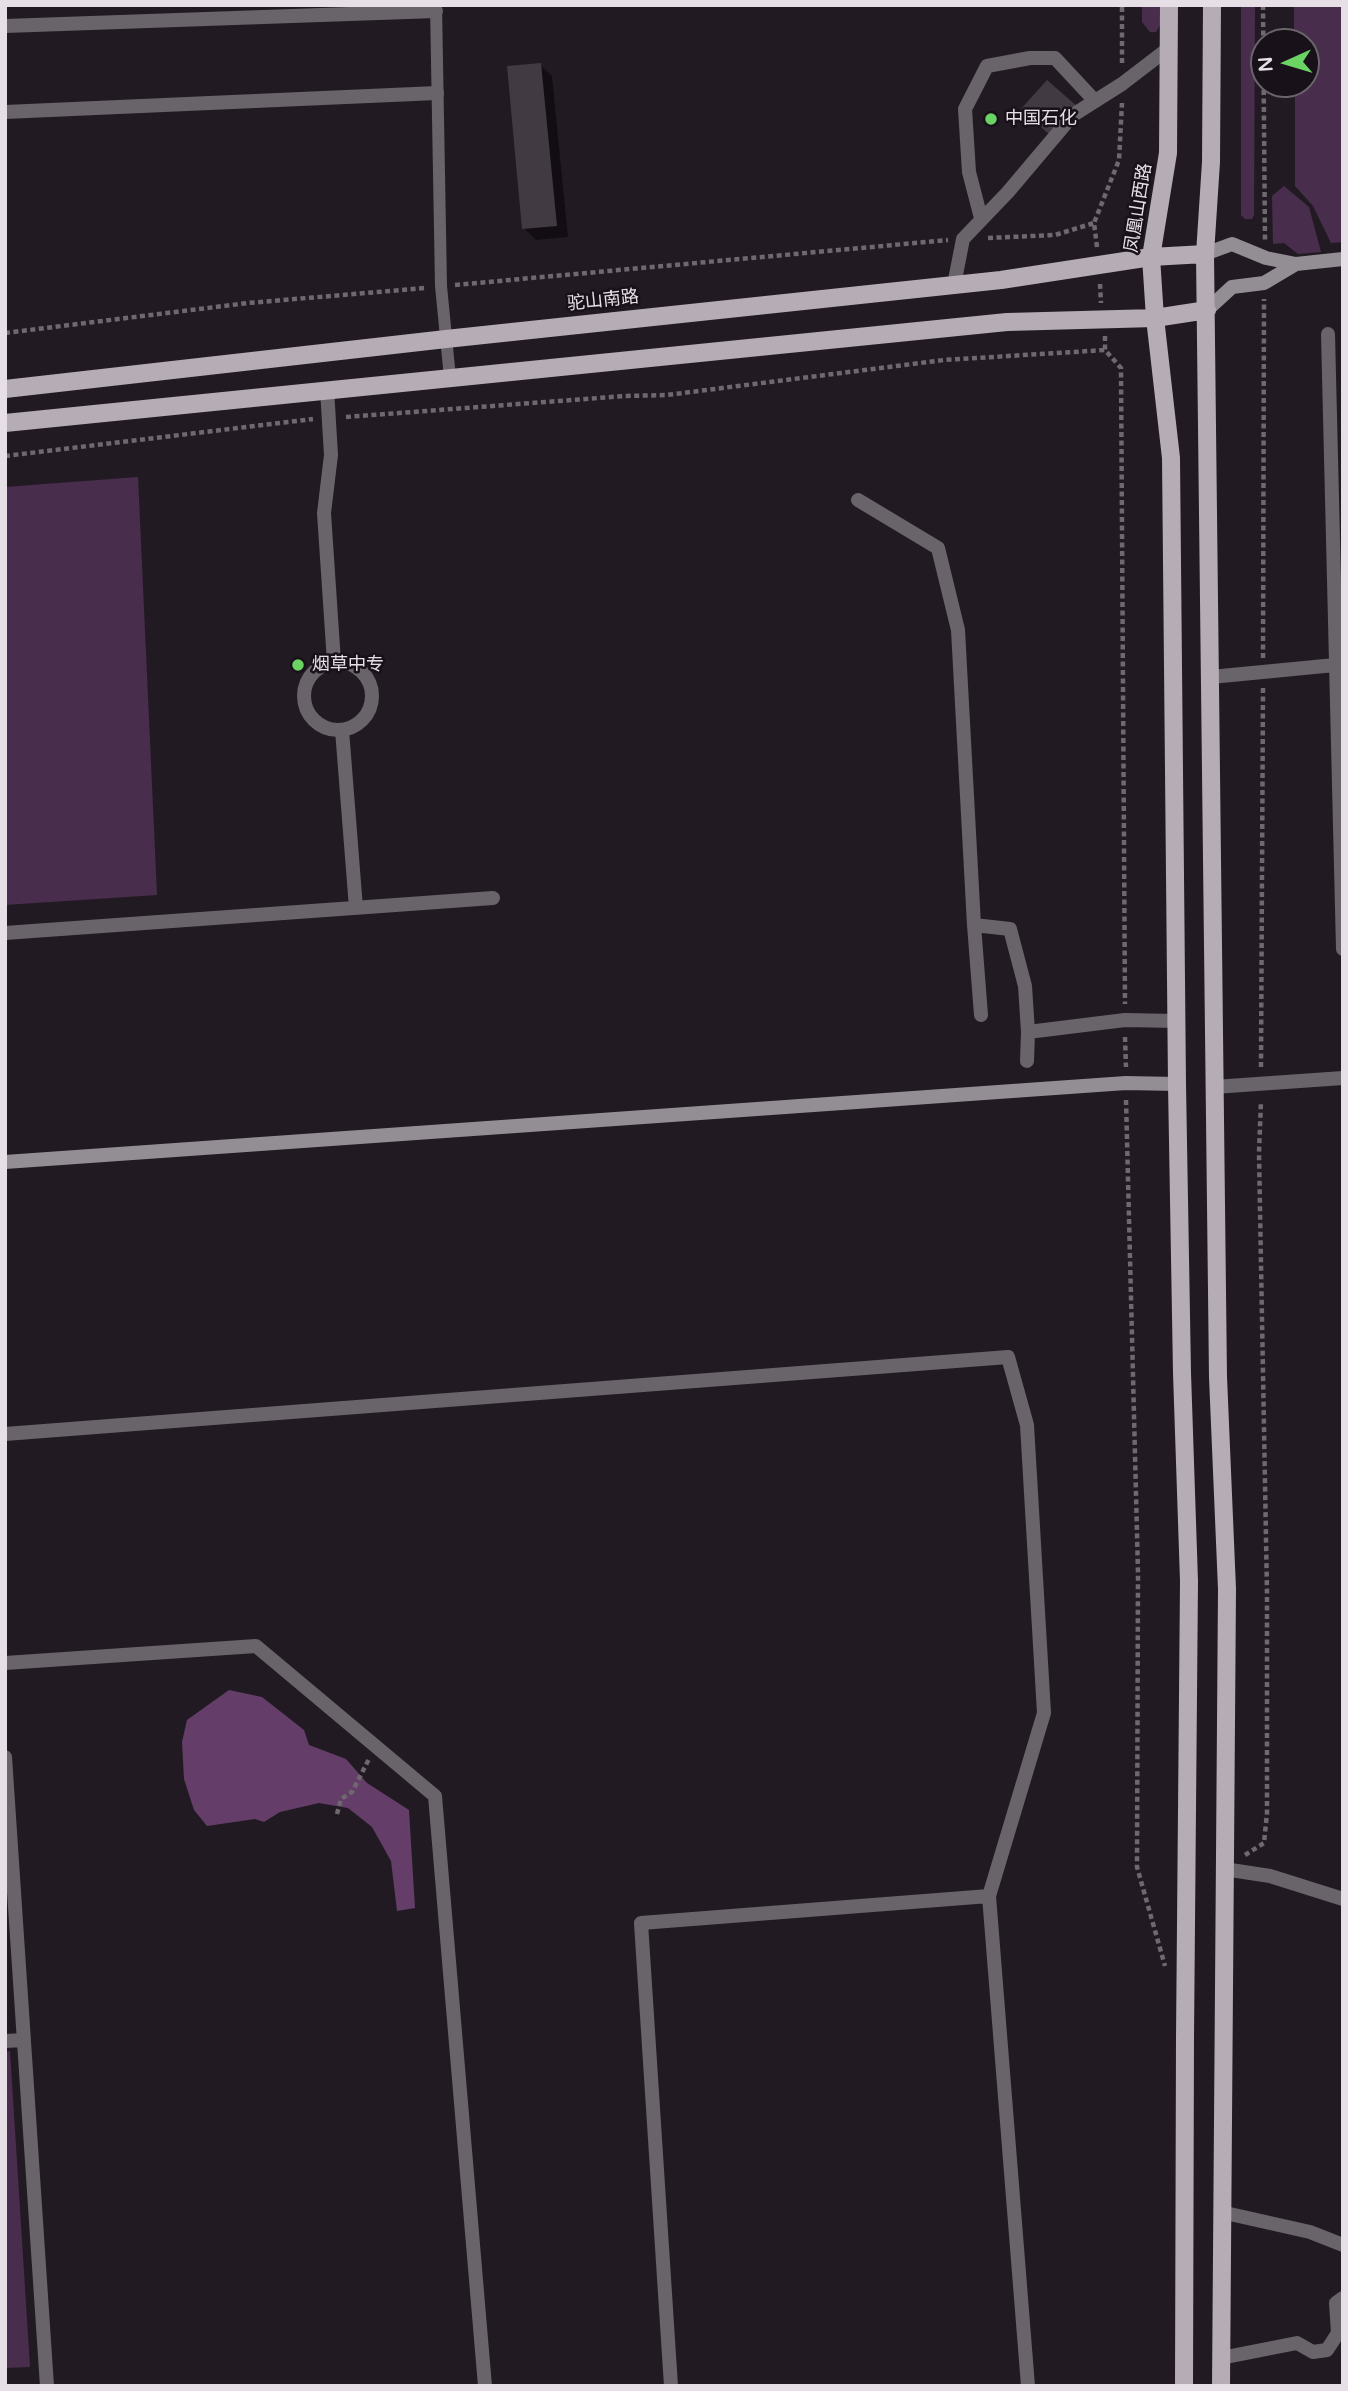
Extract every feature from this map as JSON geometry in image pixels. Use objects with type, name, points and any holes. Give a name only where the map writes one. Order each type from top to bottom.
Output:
[{"type":"main road","name":"凤凰山西路","points":[[1169,5],[1168,153],[1151,257],[1171,458],[1177,1084],[1189,1581],[1184,2386]]},
{"type":"main road","points":[[1213,5],[1211,162],[1205,254],[1208,310],[1218,1377],[1227,1589],[1221,2386]]},
{"type":"main road","name":"驼山南路","points":[[5,389],[954,285],[1151,257],[1205,254]]},
{"type":"main road","points":[[5,423],[1007,321],[1155,318],[1208,310]]},
{"type":"street","points":[[5,26],[436,8]]},
{"type":"street","points":[[954,285],[963,239],[1008,192],[1073,115],[1169,48]]},
{"type":"street","points":[[981,218],[969,172],[965,109],[987,66],[1030,58],[1055,58],[1095,101]]},
{"type":"street","points":[[5,112],[437,93]]},
{"type":"street","points":[[1205,254],[1232,244],[1265,258],[1296,264],[1343,259]]},
{"type":"street","points":[[1208,310],[1232,287],[1264,283],[1296,264]]},
{"type":"street","points":[[1328,334],[1343,949]]},
{"type":"street","points":[[327,389],[331,455],[324,513],[334,662]]},
{"type":"street","points":[[858,500],[938,548],[958,630],[974,925],[982,1015]]},
{"type":"street","points":[[334,662],[356,667],[365,675],[372,696],[365,718],[356,726],[342,730],[324,727],[314,721],[304,702],[307,680],[314,671],[334,662]]},
{"type":"street","points":[[1211,677],[1335,665]]},
{"type":"street","points":[[342,730],[356,908]]},
{"type":"street","points":[[5,933],[493,898]]},
{"type":"street","points":[[974,925],[1010,929],[1025,986],[1027,1061]]},
{"type":"street","points":[[1028,1032],[1125,1020],[1176,1021]]},
{"type":"street","points":[[1214,1087],[1343,1078]]},
{"type":"street","points":[[5,1162],[1126,1083],[1177,1084]]},
{"type":"street","points":[[5,1434],[1008,1357],[1027,1425],[1045,1713],[989,1896],[1028,2386]]},
{"type":"street","points":[[5,1663],[256,1646],[435,1796],[485,2386]]},
{"type":"street","points":[[5,1757],[47,2386]]},
{"type":"street","points":[[1224,1869],[1270,1876],[1343,1899]]},
{"type":"street","points":[[671,2386],[641,1923],[989,1896]]},
{"type":"street","points":[[5,2041],[24,2040]]},
{"type":"street","points":[[1221,2212],[1310,2232],[1343,2245]]},
{"type":"street","points":[[1221,2358],[1297,2343],[1313,2352],[1328,2350],[1338,2333],[1336,2303],[1343,2298]]},
{"type":"lane","points":[[436,8],[441,286],[450,377]]},
{"type":"path","points":[[1263,5],[1265,258]]},
{"type":"path","points":[[5,333],[248,303],[963,239],[1055,235],[1094,223],[1119,160]]},
{"type":"path","points":[[1224,1869],[1264,1843],[1267,1813],[1267,1593],[1259,1153],[1264,283]]},
{"type":"path","points":[[5,456],[329,418],[667,395],[944,360],[1105,350],[1121,368],[1125,1020],[1138,1560],[1137,1867],[1166,1972]]},
{"type":"path","points":[[337,1814],[341,1799],[352,1792],[375,1746]]},
{"type":"shaded area","points":[[1142,5],[1162,5],[1162,22],[1156,32],[1150,32],[1142,22]]},
{"type":"shaded area","points":[[1241,5],[1255,5],[1255,28],[1250,28],[1250,98],[1255,98],[1254,215],[1252,219],[1245,219],[1241,215]]},
{"type":"shaded area","points":[[1294,5],[1343,5],[1343,242],[1331,243],[1313,206],[1295,186],[1295,98],[1320,98],[1320,28],[1294,28]]},
{"type":"shaded area","points":[[1284,186],[1309,207],[1321,252],[1298,254],[1284,243],[1273,244],[1272,196]]},
{"type":"shaded area","points":[[138,477],[157,895],[5,905],[5,487]]},
{"type":"shaded area","points":[[229,1690],[262,1697],[304,1730],[309,1745],[346,1759],[367,1783],[409,1810],[415,1908],[397,1911],[391,1861],[372,1827],[348,1808],[319,1803],[280,1812],[264,1822],[255,1819],[207,1826],[194,1810],[184,1779],[182,1742],[187,1720]]},
{"type":"shaded area","points":[[10,2051],[30,2367],[5,2368],[5,2052]]},
{"type":"building","points":[[541,63],[557,226],[522,229],[507,66]]},
{"type":"building","points":[[1047,80],[1078,107],[1052,137],[1021,109]]},
{"type":"place","name":"中国石化","points":[[991,119]]},
{"type":"place","name":"烟草中专","points":[[298,665]]}]
